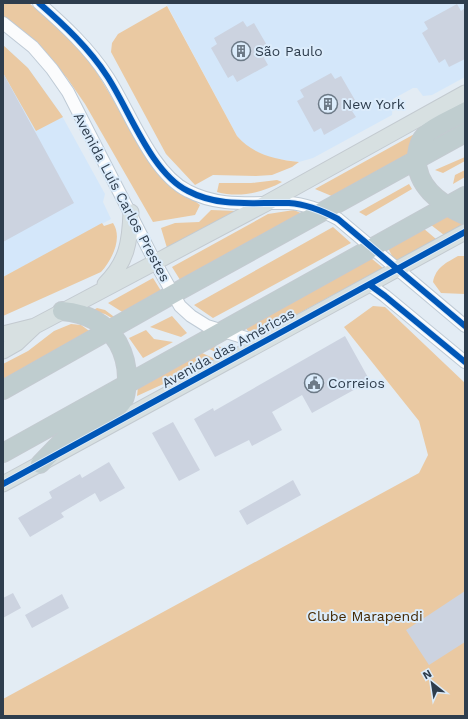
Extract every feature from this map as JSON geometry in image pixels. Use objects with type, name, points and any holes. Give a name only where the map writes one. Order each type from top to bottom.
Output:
[{"type":"highway","points":[[465,112],[426,135],[419,145],[417,159],[418,174],[423,183],[436,197],[448,206],[465,215]]},
{"type":"highway","points":[[3,390],[108,330],[465,133]]},
{"type":"highway","name":"Avenida das Américas","points":[[3,453],[465,196]]},
{"type":"highway","points":[[40,464],[67,438],[119,406],[125,398],[127,370],[124,357],[117,341],[108,330],[91,318],[74,312],[62,311]]},
{"type":"main road","points":[[3,351],[17,343],[35,326],[265,204],[465,93]]},
{"type":"main road","points":[[97,292],[116,273],[126,255],[129,240],[131,212]]},
{"type":"main road","name":"Avenida das Américas","points":[[3,484],[398,270],[465,232]]},
{"type":"main road","points":[[3,334],[35,326]]},
{"type":"street","points":[[39,3],[84,45],[107,76],[147,146],[163,169],[179,186],[197,196],[231,204],[296,204],[322,211],[338,219],[465,326]]},
{"type":"street","name":"Avenida Luís Carlos Prestes","points":[[3,23],[33,47],[52,68],[68,92],[131,212],[155,262],[180,306],[191,316],[207,326],[262,343]]},
{"type":"street","points":[[370,285],[465,362]]},
{"type":"shaded area","points":[[166,3],[465,3],[465,77],[432,95],[423,96],[417,88],[413,88],[393,99],[392,115],[313,158],[299,162],[271,158],[244,144],[237,136]]},
{"type":"shaded area","points":[[3,45],[28,68],[61,114],[105,194],[103,202],[111,219],[3,277]]},
{"type":"green space","points":[[3,3],[29,3],[75,43],[96,71],[155,170],[200,205],[195,215],[153,222],[85,104],[67,78],[32,40],[3,16]]},
{"type":"green space","points":[[167,6],[237,136],[250,148],[257,152],[281,159],[299,162],[292,167],[272,175],[213,175],[195,185],[166,154],[111,52],[112,43],[118,34]]},
{"type":"green space","points":[[3,45],[28,68],[63,117],[36,131],[3,73]]},
{"type":"green space","points":[[418,132],[409,157],[334,197],[315,189]]},
{"type":"green space","points":[[465,157],[465,161],[443,173],[435,170]]},
{"type":"green space","points":[[465,170],[465,177],[453,184],[455,175]]},
{"type":"green space","points":[[277,180],[282,182],[258,192],[234,195],[217,192],[219,183],[251,183]]},
{"type":"green space","points":[[409,184],[412,189],[366,216],[359,212]]},
{"type":"green space","points":[[211,210],[237,211],[167,248],[161,228],[175,223],[199,222]]},
{"type":"green space","points":[[294,210],[305,215],[182,283],[172,267],[268,214]]},
{"type":"green space","points":[[453,212],[465,223],[444,235],[431,225]]},
{"type":"green space","points":[[102,223],[104,226],[113,223],[117,235],[115,249],[101,272],[3,316],[3,277]]},
{"type":"green space","points":[[333,227],[351,243],[213,318],[194,305]]},
{"type":"green space","points":[[423,228],[436,239],[395,262],[388,248]]},
{"type":"green space","points":[[458,256],[465,256],[465,294],[441,293],[433,282],[434,277],[442,266]]},
{"type":"green space","points":[[371,258],[383,268],[264,332],[248,331],[245,327]]},
{"type":"green space","points":[[153,278],[163,294],[127,315],[108,303]]},
{"type":"green space","name":"Clube Marapendi","points":[[373,306],[385,307],[465,383],[465,716],[3,716],[3,699],[419,473],[428,455],[419,421],[344,327]]},
{"type":"green space","points":[[97,308],[105,310],[117,319],[115,320],[105,314],[92,311]]},
{"type":"green space","points":[[172,316],[187,333],[181,337],[150,327]]},
{"type":"green space","points":[[71,324],[81,325],[92,333],[3,382],[3,364],[28,351],[54,331]]},
{"type":"green space","points":[[146,330],[154,339],[173,342],[143,358],[129,338]]},
{"type":"green space","points":[[213,345],[232,350],[222,355],[207,348]]},
{"type":"green space","points":[[200,352],[215,359],[137,396],[138,387]]},
{"type":"building","points":[[457,4],[461,11],[465,8],[465,59],[449,67],[445,59],[439,63],[422,33],[428,29],[424,22]]},
{"type":"building","name":"São Paulo","points":[[243,21],[247,27],[254,23],[272,54],[264,58],[268,65],[237,82],[233,75],[228,78],[211,48],[217,44],[214,38]]},
{"type":"building","points":[[3,73],[74,203],[3,242]]},
{"type":"building","name":"New York","points":[[331,73],[335,79],[341,76],[359,107],[352,111],[356,117],[324,135],[321,128],[314,132],[297,101],[304,97],[300,90]]},
{"type":"building","points":[[345,336],[370,381],[312,413],[302,395],[272,412],[282,430],[252,446],[249,440],[215,457],[194,419],[213,408],[214,411]]},
{"type":"building","points":[[173,422],[200,470],[179,481],[152,433]]},
{"type":"building","points":[[109,462],[125,488],[100,502],[95,493],[61,513],[64,517],[30,537],[18,518],[52,498],[49,492],[80,474],[82,478]]},
{"type":"building","points":[[293,480],[301,495],[247,525],[239,511]]},
{"type":"building","points":[[465,591],[465,642],[429,665],[406,630]]},
{"type":"building","points":[[13,593],[21,608],[3,618],[3,598]]},
{"type":"building","points":[[62,594],[69,608],[32,628],[25,615]]},
{"type":"cycle path","points":[[39,3],[76,37],[100,66],[152,155],[163,170],[175,182],[188,191],[212,200],[237,203],[289,203],[314,208],[332,216],[338,219],[465,326]]},
{"type":"cycle path","points":[[3,484],[465,232]]},
{"type":"cycle path","points":[[370,285],[465,362]]},
{"type":"place","name":"São Paulo","points":[[241,51]]},
{"type":"place","name":"New York","points":[[328,104]]},
{"type":"place","name":"Correios","points":[[314,383]]}]
